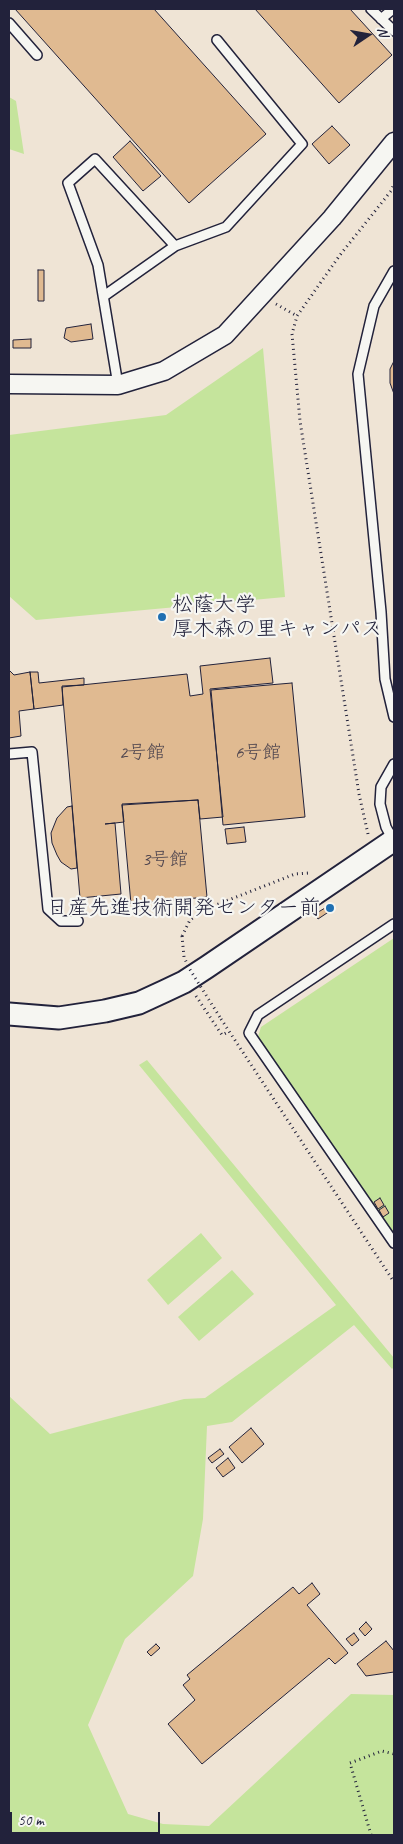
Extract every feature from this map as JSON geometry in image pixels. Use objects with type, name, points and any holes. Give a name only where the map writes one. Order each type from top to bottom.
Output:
[{"type":"street","points":[[9,384],[118,385],[164,371],[225,335],[332,218],[394,142]]},
{"type":"street","points":[[9,1014],[59,1018],[105,1011],[139,1002],[164,991],[208,967],[394,840]]},
{"type":"lane","points":[[371,9],[380,20],[394,31]]},
{"type":"lane","points":[[380,20],[393,9]]},
{"type":"lane","points":[[9,23],[37,55]]},
{"type":"lane","points":[[104,296],[174,246],[226,227],[302,144],[217,40]]},
{"type":"lane","points":[[118,385],[98,265],[68,183],[95,159],[174,246]]},
{"type":"lane","points":[[394,271],[374,306],[358,374],[381,612],[385,679],[394,717]]},
{"type":"lane","points":[[9,754],[32,752],[48,909],[60,921],[78,921]]},
{"type":"lane","points":[[394,764],[380,787],[380,804],[386,827],[394,840]]},
{"type":"lane","points":[[394,924],[258,1015],[249,1033],[394,1244]]},
{"type":"path","points":[[370,840],[359,794],[300,421],[292,334],[297,316],[394,184]]},
{"type":"path","points":[[262,296],[297,316]]},
{"type":"path","points":[[317,872],[295,874],[203,910],[190,920],[182,936],[184,957],[228,1032],[394,1282]]},
{"type":"path","points":[[194,993],[222,1035],[228,1032]]},
{"type":"path","points":[[371,1835],[350,1763],[382,1751],[394,1754]]},
{"type":"green space","points":[[9,97],[16,101],[24,154],[9,149]]},
{"type":"green space","points":[[263,348],[285,597],[36,620],[9,596],[9,435],[166,415]]},
{"type":"green space","points":[[394,938],[394,1235],[257,1040],[261,1027]]},
{"type":"green space","points":[[147,1060],[394,1358],[394,1367],[392,1369],[354,1325],[232,1422],[207,1426],[203,1519],[193,1576],[125,1639],[88,1725],[128,1814],[163,1824],[209,1826],[351,1694],[394,1695],[394,1835],[9,1835],[9,1396],[50,1434],[184,1399],[205,1398],[336,1305],[139,1065]]},
{"type":"green space","points":[[201,1233],[222,1258],[168,1305],[147,1280]]},
{"type":"green space","points":[[232,1270],[254,1294],[199,1341],[178,1317]]},
{"type":"building","points":[[15,9],[154,9],[266,134],[189,203]]},
{"type":"building","points":[[255,9],[350,9],[392,55],[339,103]]},
{"type":"building","points":[[332,126],[350,145],[329,164],[312,144]]},
{"type":"building","points":[[130,141],[161,176],[143,191],[113,157]]},
{"type":"building","points":[[38,270],[44,270],[44,301],[38,301]]},
{"type":"building","points":[[91,324],[93,339],[71,342],[64,338],[66,328]]},
{"type":"building","points":[[31,339],[31,348],[13,348],[13,340]]},
{"type":"building","points":[[394,361],[394,394],[390,383],[390,369]]},
{"type":"building","points":[[270,658],[273,683],[210,689],[223,817],[200,819],[198,800],[122,804],[124,822],[115,823],[121,894],[80,898],[62,687],[187,674],[190,696],[203,694],[200,666]]},
{"type":"building","points":[[9,670],[14,675],[30,672],[34,709],[19,711],[21,736],[9,738]]},
{"type":"building","points":[[30,672],[38,672],[39,683],[84,678],[84,685],[62,686],[63,705],[34,709]]},
{"type":"building","points":[[292,683],[305,817],[223,825],[211,690]]},
{"type":"building","points":[[198,800],[207,897],[131,904],[122,805]]},
{"type":"building","points":[[72,806],[77,868],[71,869],[61,862],[57,855],[52,843],[51,833],[57,818],[67,807]]},
{"type":"building","points":[[244,827],[246,842],[227,844],[225,829]]},
{"type":"building","points":[[330,905],[333,909],[318,919],[315,914]]},
{"type":"building","points":[[380,1198],[384,1205],[378,1209],[374,1202]]},
{"type":"building","points":[[385,1206],[389,1213],[383,1217],[379,1210]]},
{"type":"building","points":[[251,1428],[264,1444],[242,1463],[229,1447]]},
{"type":"building","points":[[220,1449],[224,1454],[212,1463],[208,1458]]},
{"type":"building","points":[[228,1458],[235,1468],[223,1477],[216,1468]]},
{"type":"building","points":[[312,1583],[320,1594],[307,1605],[348,1653],[335,1664],[329,1658],[202,1764],[168,1724],[195,1700],[183,1685],[190,1679],[187,1675],[293,1587],[299,1594]]},
{"type":"building","points":[[366,1622],[372,1629],[365,1636],[359,1629]]},
{"type":"building","points":[[354,1633],[359,1640],[352,1646],[346,1639]]},
{"type":"building","points":[[386,1641],[394,1651],[394,1672],[366,1676],[357,1664]]},
{"type":"building","points":[[156,1644],[160,1648],[151,1656],[147,1652]]},
{"type":"place","name":"松蔭大学 厚木森の里キャンパス","points":[[162,617]]},
{"type":"place","name":"日産先進技術開発センター前","points":[[330,908]]}]
